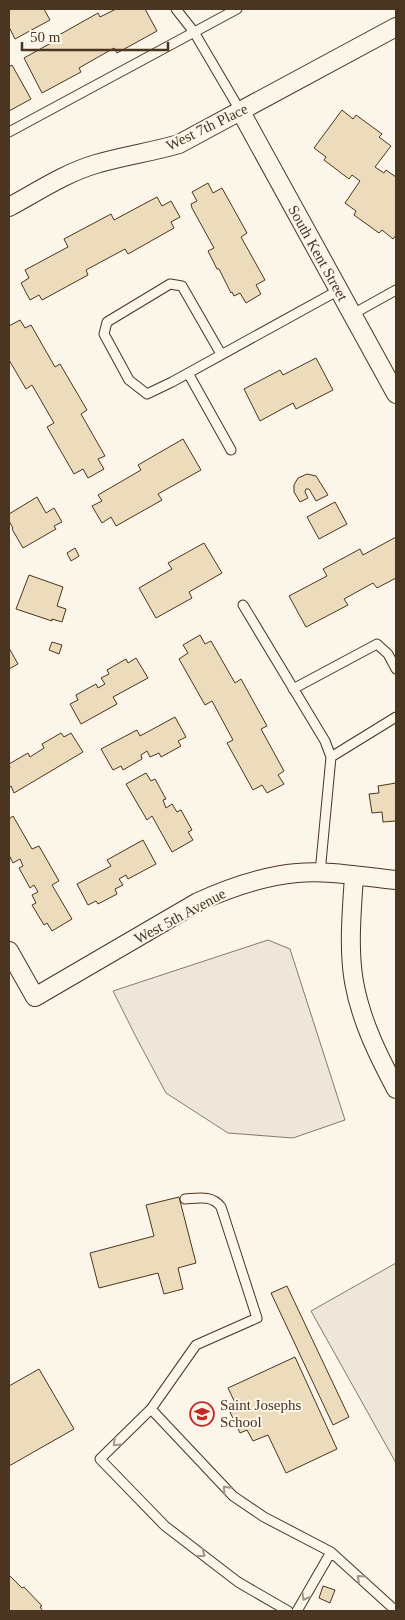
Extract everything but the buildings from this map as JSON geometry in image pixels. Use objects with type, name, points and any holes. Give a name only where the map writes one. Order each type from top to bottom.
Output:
[{"type":"street","name":"West 7th Place","points":[[9,207],[95,164],[141,155],[179,144],[396,27]]},
{"type":"street","name":"South Kent Street","points":[[241,112],[396,394]]},
{"type":"street","name":"West 5th Avenue","points":[[9,950],[35,997],[198,902],[220,892],[272,877],[297,873],[354,875],[396,880]]},
{"type":"street","points":[[354,875],[351,946],[354,982],[362,1014],[373,1044],[396,1089]]},
{"type":"lane","points":[[176,9],[194,32],[241,112]]},
{"type":"lane","points":[[9,132],[237,9]]},
{"type":"lane","points":[[222,354],[182,286],[170,284],[107,322],[104,334],[129,380],[147,394],[188,373],[339,290]]},
{"type":"lane","points":[[352,314],[396,290]]},
{"type":"lane","points":[[188,373],[231,450]]},
{"type":"lane","points":[[243,605],[325,741],[331,757],[320,873]]},
{"type":"lane","points":[[293,689],[377,644],[388,654],[396,669]]},
{"type":"lane","points":[[331,757],[396,717]]},
{"type":"lane","points":[[185,1199],[210,1198],[217,1201],[221,1207],[257,1318],[196,1345],[151,1409],[100,1459],[165,1526],[238,1582],[288,1611]]},
{"type":"lane","points":[[151,1409],[232,1496],[264,1517],[331,1552],[396,1611]]},
{"type":"lane","points":[[297,1611],[331,1552]]},
{"type":"shaded area","points":[[268,940],[290,949],[345,1120],[293,1138],[228,1133],[166,1093],[113,991]]},
{"type":"shaded area","points":[[396,1263],[396,1463],[311,1311]]},
{"type":"place","name":"Saint Josephs School","points":[[202,1414]]}]
